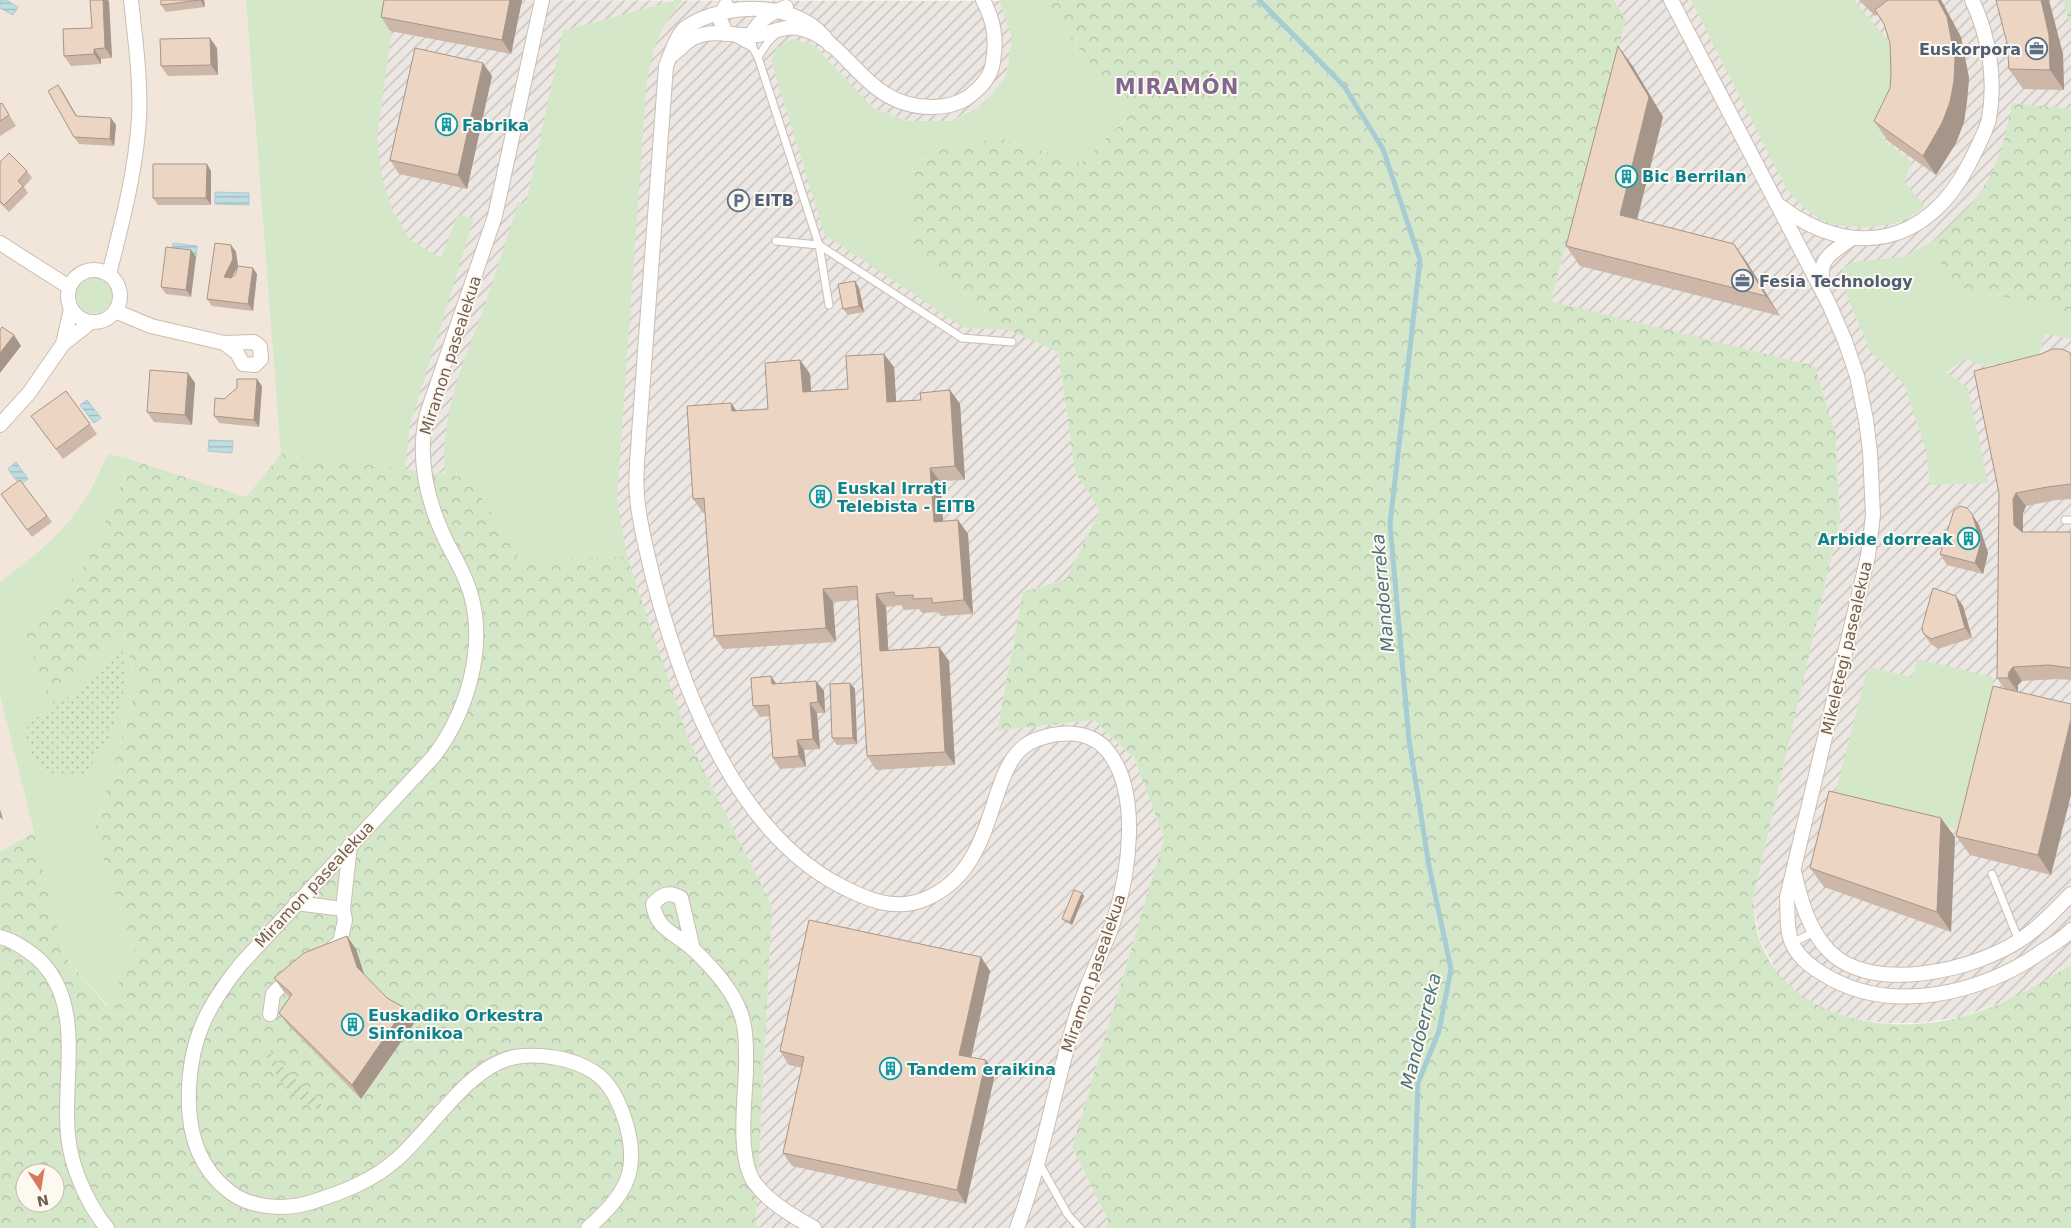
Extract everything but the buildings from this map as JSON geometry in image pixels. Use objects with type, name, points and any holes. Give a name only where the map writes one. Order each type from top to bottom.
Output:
[{"type":"street","points":[[109,274],[127,202],[139,117],[138,68],[131,0]]},
{"type":"street","name":"Miramon pasealekua","points":[[542,0],[495,216],[429,408],[421,447],[431,503],[471,594],[475,615],[473,669],[457,718],[440,748],[296,903],[226,983],[205,1015],[195,1042],[189,1074],[190,1119],[193,1138],[200,1155],[220,1184],[235,1196],[272,1207],[298,1207],[346,1190],[378,1174],[397,1160],[426,1132],[463,1088],[485,1070],[514,1057],[545,1055],[572,1062],[596,1073],[617,1102],[624,1116],[631,1140],[630,1170],[621,1192],[604,1214],[588,1228]]},
{"type":"street","name":"Miramon pasealekua","points":[[670,57],[693,38],[715,33],[726,34],[752,42],[782,29],[797,28],[812,32],[830,45],[863,78],[883,94],[922,107],[941,107],[959,103],[986,82],[993,67],[994,29],[983,0]]},
{"type":"street","name":"Mikeletegi pasealekua","points":[[1671,0],[1829,304],[1845,341],[1857,376],[1866,420],[1873,515],[1861,589],[1787,898],[1792,943],[1805,962],[1853,990],[1874,994],[1910,996],[1952,993],[1996,976],[2030,960],[2071,930]]},
{"type":"street","name":"Mikeletegi pasealekua","points":[[1777,204],[1814,228],[1852,238],[1885,238],[1908,230],[1939,208],[1960,183],[1975,154],[1988,121],[1991,66],[1985,35],[1972,0]]},
{"type":"street","name":"Miramon pasealekua","points":[[830,45],[823,32],[814,22],[786,7],[765,2],[743,2],[726,5],[703,15],[684,29],[666,66],[636,494],[643,538],[677,660],[698,710],[726,766],[753,808],[789,850],[830,880],[865,898],[893,905],[922,900],[944,889],[969,865],[981,843],[1010,761],[1029,742],[1046,736],[1061,734],[1085,736],[1100,743],[1114,758],[1122,777],[1128,805],[1129,834],[1123,879],[1114,918],[1076,1016],[1018,1228]]},
{"type":"street","points":[[726,5],[719,17],[726,34]]},
{"type":"street","points":[[752,42],[758,22],[769,14],[786,7]]},
{"type":"street","points":[[1829,304],[1820,270],[1824,260],[1852,238]]},
{"type":"street","points":[[0,243],[69,287]]},
{"type":"street","points":[[89,270],[101,270],[109,274],[120,289],[120,298],[115,311],[100,321],[91,322],[77,316],[71,309],[68,301],[69,287],[73,279],[89,270]]},
{"type":"street","points":[[64,344],[71,309]]},
{"type":"street","points":[[115,311],[151,326],[240,348]]},
{"type":"street","points":[[0,425],[29,394],[64,344],[91,322]]},
{"type":"street","points":[[317,959],[340,942],[345,920],[343,909],[350,845]]},
{"type":"street","name":"Mikeletegi pasealekua","points":[[1793,867],[1801,902],[1814,932],[1831,953],[1854,967],[1903,975],[1962,967],[2019,941],[2035,929],[2071,894]]},
{"type":"street","points":[[296,903],[343,909]]},
{"type":"street","points":[[0,937],[29,952],[43,963],[62,993],[68,1024],[70,1149],[90,1201],[107,1228]]},
{"type":"street","points":[[693,948],[731,993],[744,1021],[746,1048],[744,1146],[747,1167],[754,1182],[773,1202],[814,1228]]},
{"type":"street","points":[[270,1014],[273,994],[290,976],[303,968]]},
{"type":"lane","points":[[758,57],[768,42],[782,29]]},
{"type":"lane","points":[[752,42],[819,245],[829,305]]},
{"type":"lane","points":[[776,241],[819,245],[962,338],[1012,342]]},
{"type":"lane","points":[[1992,874],[2019,941]]},
{"type":"lane","points":[[1792,943],[1814,932]]},
{"type":"lane","points":[[1037,1158],[1068,1215],[1080,1228]]},
{"type":"shaded area","points":[[0,0],[246,0],[281,454],[246,497],[108,454],[82,505],[57,535],[25,564],[0,582]]},
{"type":"shaded area","points":[[246,0],[1000,1],[1012,38],[1006,76],[983,105],[950,121],[908,121],[873,108],[814,45],[792,39],[964,328],[1008,330],[1058,352],[1075,472],[1101,510],[1066,579],[1023,592],[997,731],[1094,720],[1134,758],[1164,838],[1072,1148],[1108,1220],[1106,1228],[762,1228],[756,1224],[772,906],[688,738],[445,474],[281,454]]},
{"type":"shaded area","points":[[1614,0],[2071,0],[2071,965],[2022,995],[1961,1017],[1920,1023],[1887,1023],[1850,1018],[1824,1009],[1801,996],[1779,976],[1760,940],[1753,900],[1840,520],[1836,436],[1815,366],[1551,302],[1626,20]]},
{"type":"shaded area","points":[[0,695],[34,832],[0,852]]},
{"type":"green space","points":[[246,0],[396,0],[377,137],[382,178],[393,211],[409,239],[441,258],[458,215],[474,218],[410,425],[405,469],[281,454]]},
{"type":"green space","points":[[676,0],[682,0],[661,32],[653,52],[646,90],[617,499],[627,557],[520,559],[470,479],[445,474],[446,431],[455,389],[518,202],[526,204],[563,31]]},
{"type":"green space","points":[[999,0],[1041,0],[1130,115],[1081,163],[999,138],[910,249],[1008,330],[964,328],[825,235],[771,61],[776,48],[792,39],[814,45],[873,108],[908,121],[950,121],[983,105],[1006,76],[1012,38]]},
{"type":"green space","points":[[1041,0],[1614,0],[1626,20],[1551,301],[1815,366],[1836,436],[1840,520],[1753,900],[1758,936],[1774,968],[1794,989],[1817,1005],[1844,1016],[1873,1022],[1903,1024],[1933,1022],[1976,1013],[2018,995],[2071,965],[2071,1228],[1106,1228],[1108,1220],[1072,1148],[1164,838],[1134,758],[1094,720],[997,731],[1023,592],[1066,579],[1100,510],[1075,472],[1058,352],[1008,330],[910,249],[916,154],[999,138],[1081,163],[1130,115]]},
{"type":"green space","points":[[1691,0],[1854,0],[1889,42],[1896,57],[1890,125],[1882,138],[1912,162],[1904,182],[1925,206],[1899,222],[1860,227],[1842,226],[1826,222],[1805,208],[1787,190]]},
{"type":"green space","points":[[2063,0],[2071,0],[2071,28]]},
{"type":"green space","points":[[2012,103],[2071,109],[2071,312],[1947,284],[1934,241],[1966,210],[1988,180],[2002,146]]},
{"type":"green space","points":[[1934,241],[1947,284],[2071,312],[2071,339],[2045,334],[2038,358],[1983,366],[1966,359],[1946,372],[1968,388],[1988,483],[1930,485],[1926,450],[1904,384],[1870,351],[1841,281],[1842,269],[1852,262],[1903,257]]},
{"type":"green space","points":[[94,277],[106,283],[112,295],[106,307],[94,313],[82,307],[76,295],[82,283]]},
{"type":"green space","points":[[108,454],[132,460],[88,561],[25,632],[123,635],[137,685],[94,832],[135,952],[108,1006],[65,957],[0,695],[0,582],[33,556],[64,527],[85,499]]},
{"type":"green space","points":[[281,454],[445,474],[470,479],[520,559],[627,557],[688,738],[772,906],[756,1224],[762,1228],[0,1228],[0,852],[34,832],[65,957],[107,1006],[135,952],[94,832],[137,685],[123,635],[51,705],[25,632],[88,561],[132,460],[246,497]]},
{"type":"green space","points":[[122,645],[125,677],[122,700],[115,723],[105,745],[83,774],[60,776],[50,772],[40,765],[29,749],[25,735],[28,727],[34,720],[73,693]]},
{"type":"green space","points":[[1917,659],[1993,677],[1991,701],[1960,830],[1834,798],[1868,667],[1912,677]]},
{"type":"green space","points":[[267,1048],[273,1048],[269,1053],[327,1110],[324,1112],[311,1106],[286,1088],[264,1051]]},
{"type":"water","points":[[0,0],[6,0],[18,7],[13,15],[0,8]]},
{"type":"water","points":[[215,192],[249,193],[249,205],[215,204]]},
{"type":"water","points":[[173,243],[197,246],[196,257],[171,254]]},
{"type":"water","points":[[87,400],[101,418],[94,423],[80,405]]},
{"type":"water","points":[[209,440],[233,441],[232,453],[208,451]]},
{"type":"water","points":[[16,462],[28,479],[20,485],[8,469]]},
{"type":"waterway","name":"Mandoerreka","points":[[1259,0],[1344,86],[1383,149],[1420,260],[1390,524],[1409,740],[1429,866],[1451,969],[1439,1031],[1418,1083],[1413,1228]]},
{"type":"place","name":"Euskorpora","points":[[2037,49]]},
{"type":"place","name":"Fabrika","points":[[446,125]]},
{"type":"place","name":"Bic Berrilan","points":[[1626,176]]},
{"type":"place","name":"EITB","points":[[738,200]]},
{"type":"place","name":"Fesia Technology","points":[[1743,281]]},
{"type":"place","name":"Euskal Irrati Telebista - EITB","points":[[821,497]]},
{"type":"place","name":"Arbide dorreak","points":[[1969,539]]},
{"type":"place","name":"Euskadiko Orkestra Sinfonikoa","points":[[352,1024]]},
{"type":"place","name":"Tandem eraikina","points":[[891,1069]]},
{"type":"district","name":"MIRAMÓN","points":[[1177,87]]}]
